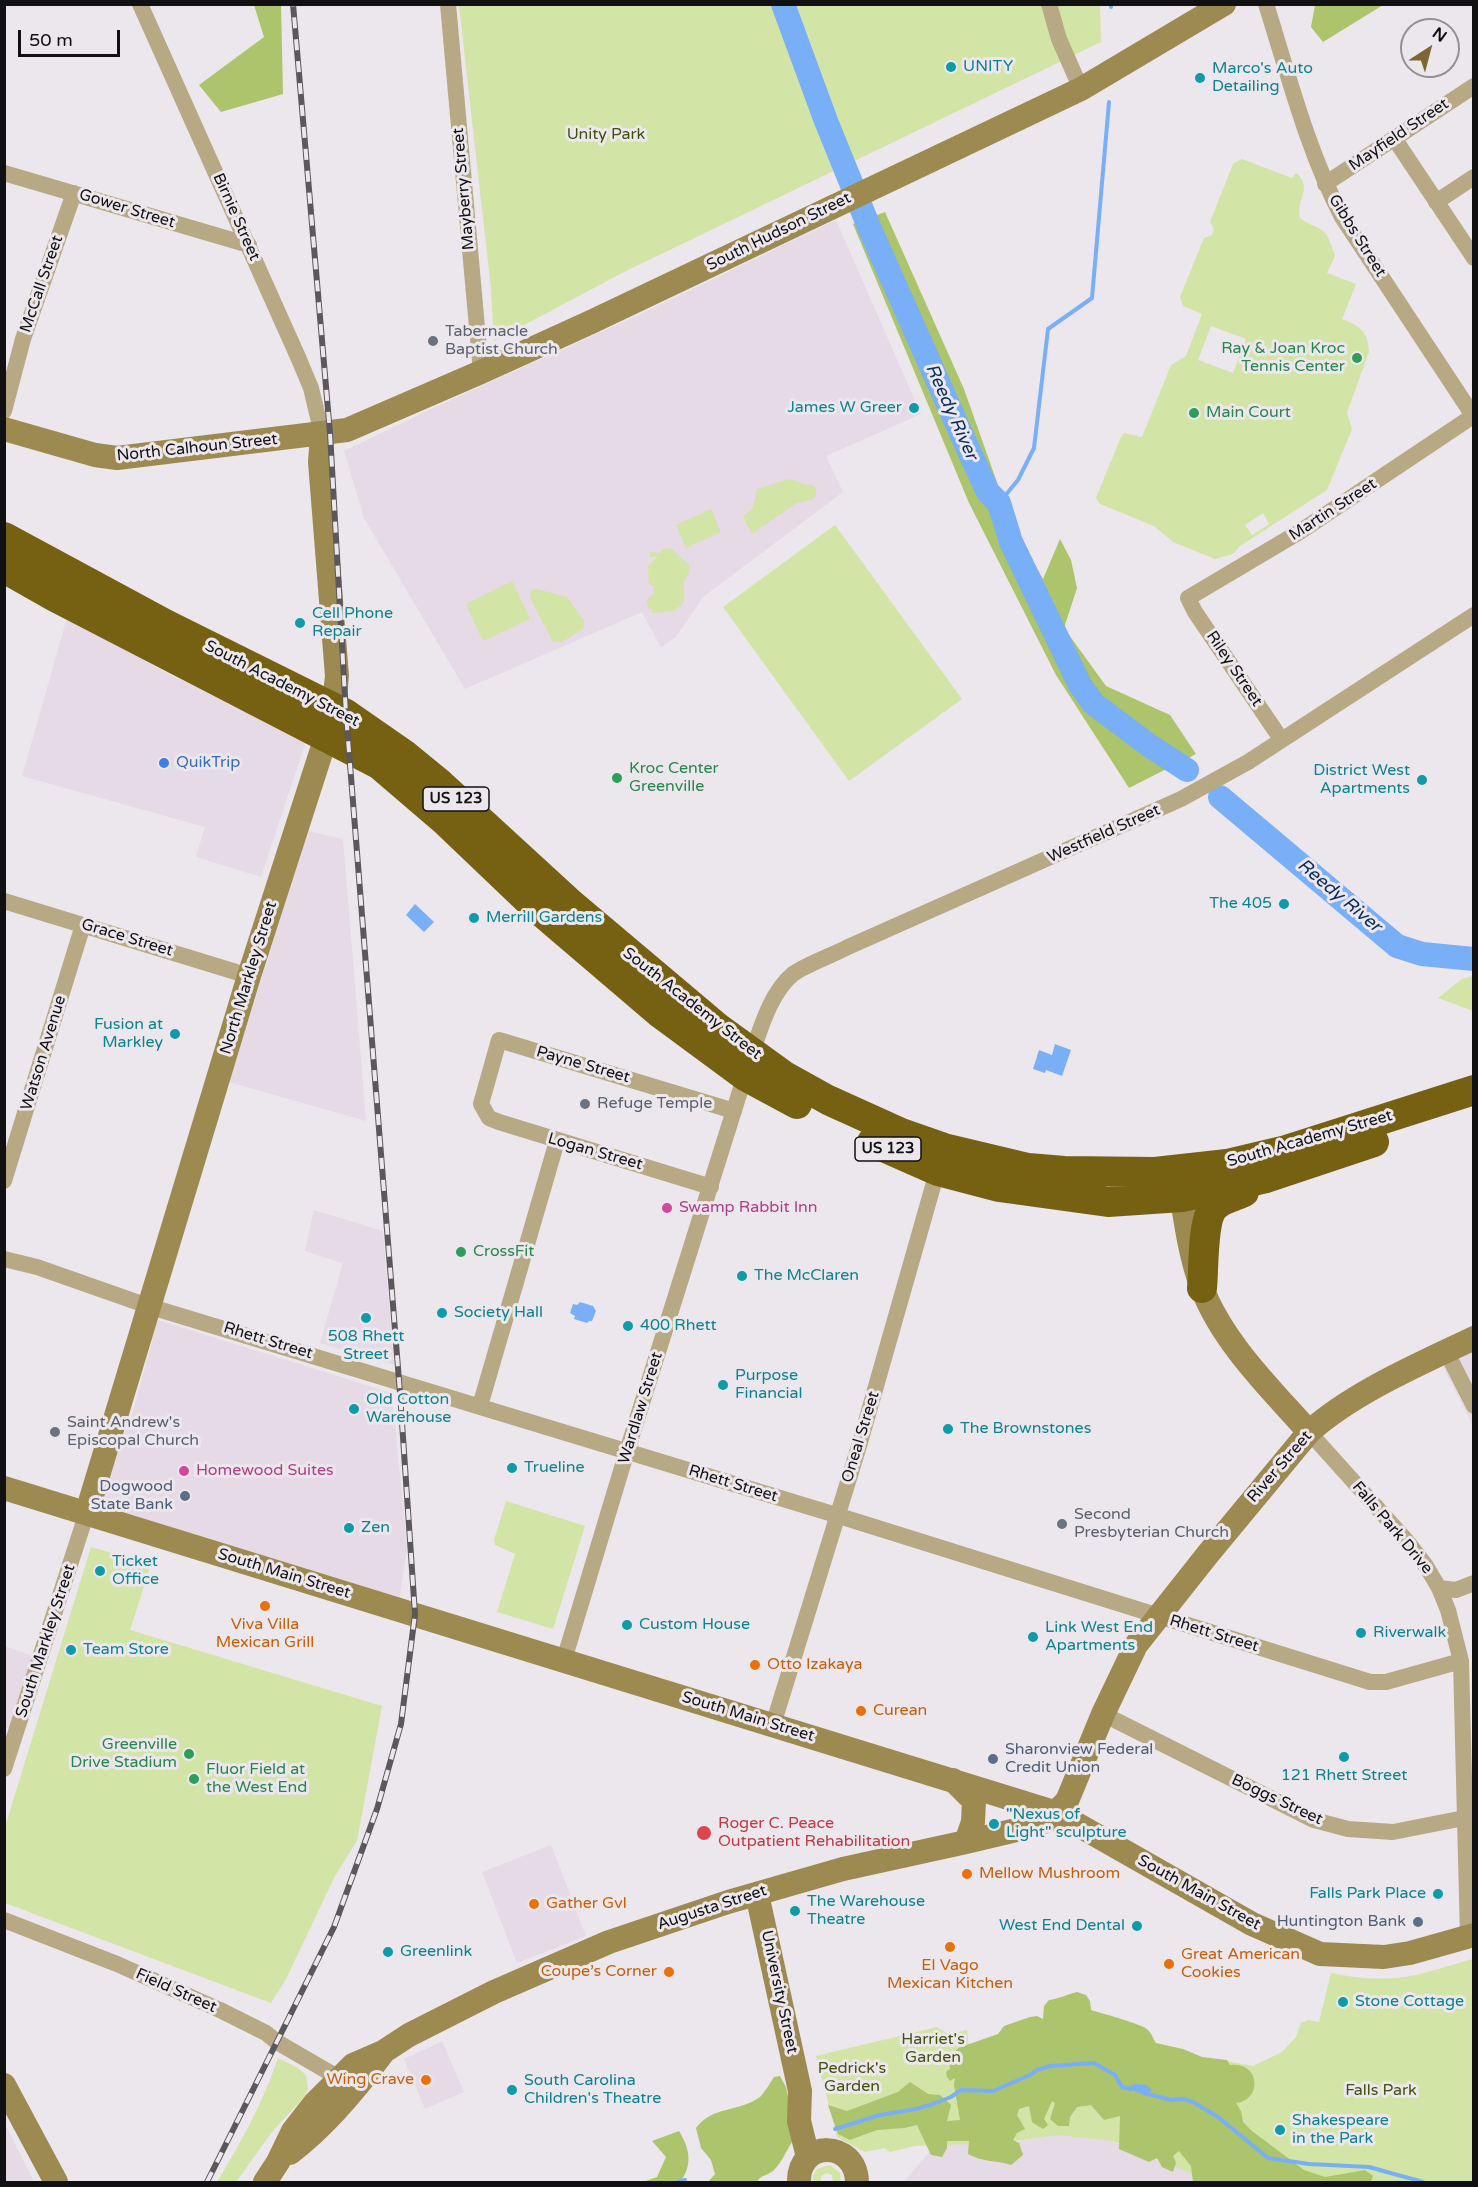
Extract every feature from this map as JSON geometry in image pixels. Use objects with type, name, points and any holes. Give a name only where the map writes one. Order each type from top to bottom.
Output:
[{"type":"highway","name":"South Academy Street","points":[[4,537],[165,624],[328,723]]},
{"type":"highway","name":"South Academy Street","points":[[4,568],[55,597],[328,723]]},
{"type":"highway","name":"South Academy Street","points":[[328,723],[346,714],[405,755],[438,782],[625,952],[718,1028],[749,1064],[875,1143],[941,1159],[1028,1168],[1106,1172],[1180,1184],[1266,1178],[1425,1115],[1473,1090]]},
{"type":"highway","name":"South Academy Street","points":[[1180,1184],[1227,1164],[1425,1115],[1473,1109]]},
{"type":"highway","points":[[1202,1288],[1205,1226],[1208,1215],[1214,1206],[1242,1193],[1266,1178]]},
{"type":"street","name":"Birnie Street","points":[[140,4],[311,388],[322,434]]},
{"type":"street","name":"Mayberry Street","points":[[448,4],[482,372]]},
{"type":"street","points":[[1049,4],[1059,39],[1082,89]]},
{"type":"street","name":"South Hudson Street","points":[[322,434],[347,430],[482,372],[1082,89],[1224,4]]},
{"type":"street","name":"Gibbs Street","points":[[1266,4],[1295,102],[1325,184],[1342,217],[1473,416]]},
{"type":"street","name":"Mayfield Street","points":[[1325,184],[1473,86]]},
{"type":"street","points":[[1394,138],[1473,258]]},
{"type":"street","name":"Gower Street","points":[[4,172],[249,245]]},
{"type":"street","points":[[1436,202],[1473,177]]},
{"type":"street","name":"McCall Street","points":[[4,411],[23,339],[74,193]]},
{"type":"street","name":"Martin Street","points":[[1188,598],[1301,531],[1473,416]]},
{"type":"street","name":"North Calhoun Street","points":[[4,429],[95,455],[117,458],[322,434]]},
{"type":"street","name":"North Markley Street","points":[[87,1512],[335,694],[337,676],[320,462],[322,434]]},
{"type":"street","name":"Riley Street","points":[[1188,598],[1195,612],[1281,739]]},
{"type":"street","name":"Westfield Street","points":[[749,1064],[771,1006],[779,991],[793,974],[848,947],[1181,799],[1233,771],[1473,615]]},
{"type":"street","name":"Grace Street","points":[[4,901],[249,976]]},
{"type":"street","name":"Watson Avenue","points":[[4,1181],[83,925]]},
{"type":"street","name":"Logan Street","points":[[499,1040],[482,1096],[483,1111],[489,1118],[711,1187]]},
{"type":"street","name":"Payne Street","points":[[499,1040],[577,1062],[734,1112]]},
{"type":"street","name":"Wardlaw Street","points":[[564,1660],[749,1064]]},
{"type":"street","points":[[480,1406],[557,1141]]},
{"type":"street","name":"Oneal Street","points":[[773,1725],[888,1347],[941,1159]]},
{"type":"street","name":"Falls Park Drive","points":[[1180,1184],[1191,1252],[1202,1288],[1224,1329],[1261,1378],[1406,1540],[1439,1588],[1455,1629],[1461,1661],[1464,1818],[1471,1936]]},
{"type":"street","name":"Rhett Street","points":[[4,1259],[148,1306],[836,1515],[1370,1682],[1386,1682],[1461,1661]]},
{"type":"street","name":"River Street","points":[[1057,1813],[1067,1801],[1103,1714],[1136,1645],[1310,1432],[1329,1415],[1354,1399],[1473,1338]]},
{"type":"street","points":[[1446,1351],[1473,1406]]},
{"type":"street","name":"South Main Street","points":[[4,1488],[1057,1813],[1252,1924],[1320,1954],[1384,1957],[1410,1953],[1471,1936]]},
{"type":"street","name":"South Markley Street","points":[[4,1769],[11,1733],[87,1512]]},
{"type":"street","points":[[1439,1588],[1456,1590],[1473,1583]]},
{"type":"street","name":"Boggs Street","points":[[1103,1714],[1314,1820],[1348,1829],[1393,1832],[1464,1818]]},
{"type":"street","points":[[953,1780],[974,1801],[973,1822],[966,1842]]},
{"type":"street","name":"Augusta Street","points":[[265,2182],[293,2131],[314,2104],[353,2065],[383,2052],[409,2035],[494,1992],[556,1964],[660,1924],[843,1869],[1033,1826],[1048,1820],[1057,1813]]},
{"type":"street","name":"University Street","points":[[757,1894],[800,2091],[812,2114],[803,2169]]},
{"type":"street","name":"Field Street","points":[[4,1920],[117,1964],[220,2010],[266,2033],[277,2042],[339,2078]]},
{"type":"street","name":"Augusta Street","points":[[278,2162],[305,2142],[365,2076],[383,2052]]},
{"type":"street","points":[[4,2085],[56,2182]]},
{"type":"street","points":[[803,2169],[832,2151],[847,2158],[854,2166],[857,2182]]},
{"type":"shaded area","points":[[836,220],[921,414],[826,456],[843,492],[703,597],[676,637],[661,647],[642,612],[465,689],[364,518],[344,451],[632,318]]},
{"type":"shaded area","points":[[68,614],[116,639],[155,667],[306,742],[261,877],[196,857],[205,827],[22,776]]},
{"type":"shaded area","points":[[308,831],[343,839],[366,1121],[229,1082]]},
{"type":"shaded area","points":[[314,1210],[383,1231],[394,1365],[320,1343],[343,1263],[305,1251]]},
{"type":"shaded area","points":[[158,1320],[392,1393],[407,1548],[399,1603],[100,1504],[133,1411]]},
{"type":"shaded area","points":[[1473,1349],[1473,1426],[1443,1367]]},
{"type":"shaded area","points":[[4,1646],[33,1656],[9,1727],[5,1729]]},
{"type":"shaded area","name":"Gather Gvl","points":[[551,1845],[586,1936],[517,1963],[482,1872]]},
{"type":"shaded area","points":[[442,2041],[464,2092],[425,2109],[404,2059]]},
{"type":"shaded area","points":[[5,2124],[34,2182],[5,2182]]},
{"type":"shaded area","points":[[1058,2134],[1111,2141],[1216,2182],[904,2182],[937,2143],[1015,2142]]},
{"type":"green space","points":[[1315,4],[1383,5],[1323,42],[1311,27]]},
{"type":"green space","points":[[254,5],[281,5],[283,94],[221,112],[199,85],[264,37]]},
{"type":"green space","name":"Unity Park","points":[[459,5],[1100,5],[1101,42],[624,272],[494,341],[491,289]]},
{"type":"green space","name":"Ray & Joan Kroc Tennis Center","points":[[1242,159],[1292,178],[1296,173],[1301,178],[1304,189],[1299,212],[1300,218],[1322,230],[1328,238],[1335,256],[1327,273],[1356,284],[1342,319],[1362,330],[1367,339],[1369,352],[1347,413],[1352,429],[1327,490],[1240,546],[1233,554],[1215,559],[1173,542],[1154,526],[1100,504],[1096,498],[1120,439],[1124,433],[1142,437],[1171,365],[1186,356],[1202,314],[1183,306],[1180,297],[1204,238],[1212,235],[1214,229],[1210,222],[1233,164]],"holes":[[[1211,326],[1246,339],[1233,373],[1198,360]],[[1263,513],[1269,524],[1252,535],[1245,525]]]},
{"type":"green space","points":[[885,212],[964,389],[1011,522],[1043,579],[1060,539],[1071,560],[1077,588],[1064,628],[1106,686],[1170,715],[1196,754],[1129,788],[1056,675],[969,503],[853,224]]},
{"type":"green space","points":[[789,479],[813,485],[816,495],[812,500],[796,503],[752,534],[743,517],[753,508],[757,489]]},
{"type":"green space","points":[[711,509],[721,532],[686,548],[676,525]]},
{"type":"green space","points":[[835,525],[962,699],[849,781],[723,607]]},
{"type":"green space","points":[[664,548],[672,549],[689,565],[689,573],[684,581],[684,602],[674,611],[652,613],[647,600],[653,594],[653,586],[649,584],[648,566],[657,557],[650,557],[650,552],[660,553]]},
{"type":"green space","points":[[512,581],[530,619],[483,641],[466,604]]},
{"type":"green space","points":[[536,589],[567,597],[584,621],[583,629],[562,642],[553,642],[531,599],[530,591]]},
{"type":"green space","points":[[1473,976],[1473,1011],[1438,998],[1462,979]]},
{"type":"green space","points":[[506,1501],[585,1526],[553,1629],[497,1612],[515,1554],[495,1545],[494,1540]]},
{"type":"green space","name":"Fluor Field at the West End","points":[[91,1547],[151,1564],[130,1630],[382,1706],[357,1841],[335,1876],[286,1979],[271,2003],[5,1903],[5,1827]]},
{"type":"green space","name":"Falls Park","points":[[1473,1959],[1473,2182],[1210,2182],[1112,2141],[1058,2135],[1001,2143],[915,2146],[890,2152],[885,2148],[865,2152],[837,2137],[816,2056],[937,2027],[948,2034],[967,2030],[969,2047],[1174,2047],[1202,2057],[1253,2066],[1282,2052],[1296,2037],[1301,2023],[1308,2020],[1319,2022],[1331,1973],[1362,1978],[1405,1977]]},
{"type":"green space","points":[[1077,1992],[1086,1995],[1090,2001],[1091,2010],[1145,2028],[1156,2043],[1183,2049],[1202,2057],[1227,2060],[1230,2065],[1240,2065],[1247,2069],[1252,2074],[1254,2089],[1245,2100],[1236,2103],[1241,2111],[1243,2122],[1252,2131],[1304,2170],[1325,2177],[1365,2170],[1373,2176],[1371,2182],[1193,2182],[1191,2166],[1179,2151],[1173,2156],[1176,2163],[1173,2172],[1162,2167],[1157,2158],[1149,2162],[1119,2149],[1120,2116],[1104,2120],[1091,2105],[1077,2107],[1070,2117],[1069,2126],[1058,2126],[1050,2119],[1055,2103],[1052,2101],[1044,2119],[1048,2125],[1043,2129],[1032,2122],[1029,2106],[1019,2109],[1017,2115],[1025,2129],[1017,2133],[1013,2140],[1019,2143],[1023,2155],[1011,2165],[968,2154],[969,2141],[947,2141],[947,2148],[942,2157],[931,2155],[917,2125],[877,2130],[850,2140],[838,2134],[828,2105],[847,2111],[898,2092],[910,2082],[928,2094],[940,2095],[951,2105],[947,2121],[960,2120],[954,2085],[955,2078],[950,2081],[946,2072],[950,2069],[949,2059],[958,2048],[998,2034],[1004,2026],[1030,2017],[1037,2016],[1043,2019],[1044,2006],[1049,2000]]},
{"type":"green space","points":[[278,2058],[298,2068],[306,2075],[308,2090],[272,2132],[236,2182],[217,2182],[251,2122]]},
{"type":"green space","points":[[780,2076],[786,2087],[796,2137],[780,2163],[757,2182],[708,2182],[715,2174],[711,2160],[701,2148],[696,2128],[718,2112],[752,2102],[760,2097],[774,2077]]},
{"type":"green space","points":[[679,2131],[686,2144],[689,2157],[687,2169],[680,2182],[643,2182],[657,2177],[666,2157],[652,2141]]},
{"type":"green space","points":[[830,2165],[840,2173],[841,2182],[833,2182],[832,2175],[827,2173],[821,2176],[821,2182],[813,2182],[817,2169]]},
{"type":"water","points":[[415,904],[434,922],[424,932],[406,915]]},
{"type":"water","points":[[1055,1044],[1071,1050],[1062,1076],[1046,1070],[1045,1073],[1033,1069],[1039,1050],[1052,1055]]},
{"type":"water","points":[[580,1302],[593,1306],[596,1311],[592,1321],[587,1323],[574,1319],[575,1316],[570,1313],[573,1304],[577,1305]]},
{"type":"water","points":[[1135,2084],[1147,2085],[1152,2091],[1140,2093],[1128,2087]]},
{"type":"waterway","name":"Reedy River","points":[[783,4],[826,121],[869,227],[963,438],[988,492],[999,503],[1011,542],[1080,685],[1094,704],[1150,746],[1187,770]]},
{"type":"waterway","points":[[999,503],[1018,480],[1034,448],[1048,329],[1092,298],[1109,102]]},
{"type":"waterway","name":"Reedy River","points":[[1220,797],[1397,946],[1422,954],[1474,959]]},
{"type":"waterway","points":[[835,2129],[880,2115],[933,2104],[961,2090],[993,2091],[1050,2066],[1094,2063],[1115,2075],[1122,2087],[1131,2089]]},
{"type":"waterway","points":[[1144,2093],[1171,2100],[1183,2099],[1193,2102],[1218,2117],[1268,2158],[1309,2164],[1369,2167],[1423,2182]]},
{"type":"waterway","points":[[678,2182],[685,2180]]},
{"type":"railway","points":[[207,2182],[334,1927],[377,1809],[401,1724],[415,1614],[400,1393],[346,714],[330,433],[293,4]]},
{"type":"place","name":"UNITY","points":[[951,67]]},
{"type":"place","name":"Marco's Auto Detailing","points":[[1200,78]]},
{"type":"place","name":"Tabernacle Baptist Church","points":[[433,341]]},
{"type":"place","name":"Ray & Joan Kroc Tennis Center","points":[[1357,358]]},
{"type":"place","name":"James W Greer","points":[[914,408]]},
{"type":"place","name":"Main Court","points":[[1194,413]]},
{"type":"place","name":"Cell Phone Repair","points":[[300,623]]},
{"type":"place","name":"QuikTrip","points":[[164,763]]},
{"type":"place","name":"Kroc Center Greenville","points":[[617,778]]},
{"type":"place","name":"District West Apartments","points":[[1422,780]]},
{"type":"place","name":"The 405","points":[[1284,904]]},
{"type":"place","name":"Merrill Gardens","points":[[474,918]]},
{"type":"place","name":"Fusion at Markley","points":[[175,1034]]},
{"type":"place","name":"Refuge Temple","points":[[585,1104]]},
{"type":"place","name":"Swamp Rabbit Inn","points":[[667,1208]]},
{"type":"place","name":"CrossFit","points":[[461,1252]]},
{"type":"place","name":"The McClaren","points":[[742,1276]]},
{"type":"place","name":"Society Hall","points":[[442,1313]]},
{"type":"place","name":"508 Rhett Street","points":[[366,1318]]},
{"type":"place","name":"400 Rhett","points":[[628,1326]]},
{"type":"place","name":"Purpose Financial","points":[[723,1385]]},
{"type":"place","name":"Old Cotton Warehouse","points":[[354,1409]]},
{"type":"place","name":"The Brownstones","points":[[948,1429]]},
{"type":"place","name":"Saint Andrew's Episcopal Church","points":[[55,1432]]},
{"type":"place","name":"Trueline","points":[[512,1468]]},
{"type":"place","name":"Homewood Suites","points":[[184,1471]]},
{"type":"place","name":"Dogwood State Bank","points":[[185,1496]]},
{"type":"place","name":"Second Presbyterian Church","points":[[1062,1524]]},
{"type":"place","name":"Zen","points":[[349,1528]]},
{"type":"place","name":"Ticket Office","points":[[100,1571]]},
{"type":"place","name":"Viva Villa Mexican Grill","points":[[265,1606]]},
{"type":"place","name":"Custom House","points":[[627,1625]]},
{"type":"place","name":"Riverwalk","points":[[1361,1633]]},
{"type":"place","name":"Link West End Apartments","points":[[1033,1637]]},
{"type":"place","name":"Team Store","points":[[71,1650]]},
{"type":"place","name":"Otto Izakaya","points":[[755,1665]]},
{"type":"place","name":"Curean","points":[[861,1711]]},
{"type":"place","name":"Greenville Drive Stadium","points":[[189,1754]]},
{"type":"place","name":"121 Rhett Street","points":[[1344,1757]]},
{"type":"place","name":"Sharonview Federal Credit Union","points":[[993,1759]]},
{"type":"place","name":"Fluor Field at the West End","points":[[194,1779]]},
{"type":"place","name":"\"Nexus of Light\" sculpture","points":[[994,1824]]},
{"type":"place","name":"Roger C. Peace Outpatient Rehabilitation","points":[[704,1833]]},
{"type":"place","name":"Mellow Mushroom","points":[[967,1874]]},
{"type":"place","name":"Falls Park Place","points":[[1438,1894]]},
{"type":"place","name":"Gather Gvl","points":[[534,1904]]},
{"type":"place","name":"The Warehouse Theatre","points":[[795,1911]]},
{"type":"place","name":"Huntington Bank","points":[[1418,1922]]},
{"type":"place","name":"West End Dental","points":[[1137,1926]]},
{"type":"place","name":"El Vago Mexican Kitchen","points":[[950,1947]]},
{"type":"place","name":"Greenlink","points":[[388,1952]]},
{"type":"place","name":"Great American Cookies","points":[[1169,1964]]},
{"type":"place","name":"Coupe’s Corner","points":[[669,1972]]},
{"type":"place","name":"Stone Cottage","points":[[1343,2002]]},
{"type":"place","name":"Wing Crave","points":[[426,2080]]},
{"type":"place","name":"South Carolina Children's Theatre","points":[[512,2090]]},
{"type":"place","name":"Shakespeare in the Park","points":[[1280,2130]]},
{"type":"park label","name":"Harriet's Garden","points":[[933,2049]]},
{"type":"park label","name":"Pedrick's Garden","points":[[852,2078]]}]
